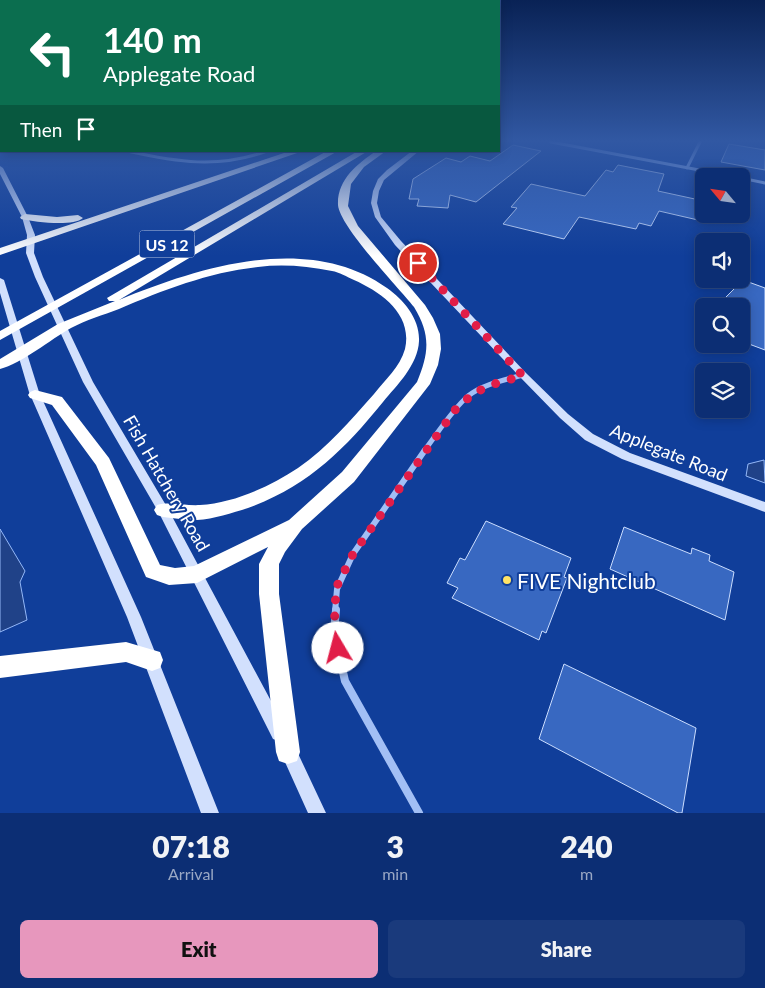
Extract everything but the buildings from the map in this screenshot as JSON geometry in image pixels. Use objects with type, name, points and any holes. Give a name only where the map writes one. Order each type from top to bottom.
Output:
[{"type":"highway","points":[[0,252],[214,180]]},
{"type":"highway","name":"US 12","points":[[0,336],[282,180]]},
{"type":"highway","name":"US 12","points":[[0,365],[315,180]]},
{"type":"highway","points":[[288,752],[269,594],[269,564],[278,546],[296,524],[348,477],[423,384],[431,365],[434,349],[433,334],[427,318],[419,305],[353,227],[343,206],[346,184],[350,180]]},
{"type":"highway","points":[[25,216],[57,220],[85,217],[202,184]]},
{"type":"highway","points":[[64,327],[186,278],[237,266],[280,262],[317,265],[353,274],[385,292],[398,303],[407,316],[413,333],[412,349],[405,365],[345,436],[310,468],[261,496],[231,506],[203,513],[163,510]]},
{"type":"highway","points":[[35,393],[57,401],[103,462],[154,571],[165,576],[182,578],[197,574],[296,524]]},
{"type":"highway","points":[[0,667],[126,652],[152,660]]},
{"type":"main road","name":"Fish Hatchery Road","points":[[6,180],[25,216],[31,235],[30,253],[39,277],[80,365],[96,396],[163,510],[197,574],[317,813]]},
{"type":"main road","name":"Applegate Road","points":[[381,180],[374,203],[378,217],[398,243],[523,376],[564,416],[589,437],[626,456],[765,506]]},
{"type":"main road","points":[[0,280],[35,393],[152,660],[210,813]]},
{"type":"street","points":[[750,180],[765,183]]},
{"type":"street","points":[[419,813],[345,681],[334,632],[336,588],[353,554],[455,410],[470,395],[494,383],[523,376]]},
{"type":"water","points":[[764,460],[765,483],[746,476],[748,464]]},
{"type":"water","points":[[0,529],[25,571],[20,582],[27,620],[0,632]]},
{"type":"place","name":"FIVE Nightclub","points":[[507,580]]},
{"type":"route","points":[[338,648],[334,632],[336,588],[353,554],[416,462],[455,410],[470,395],[494,383],[523,376],[418,263]]}]
